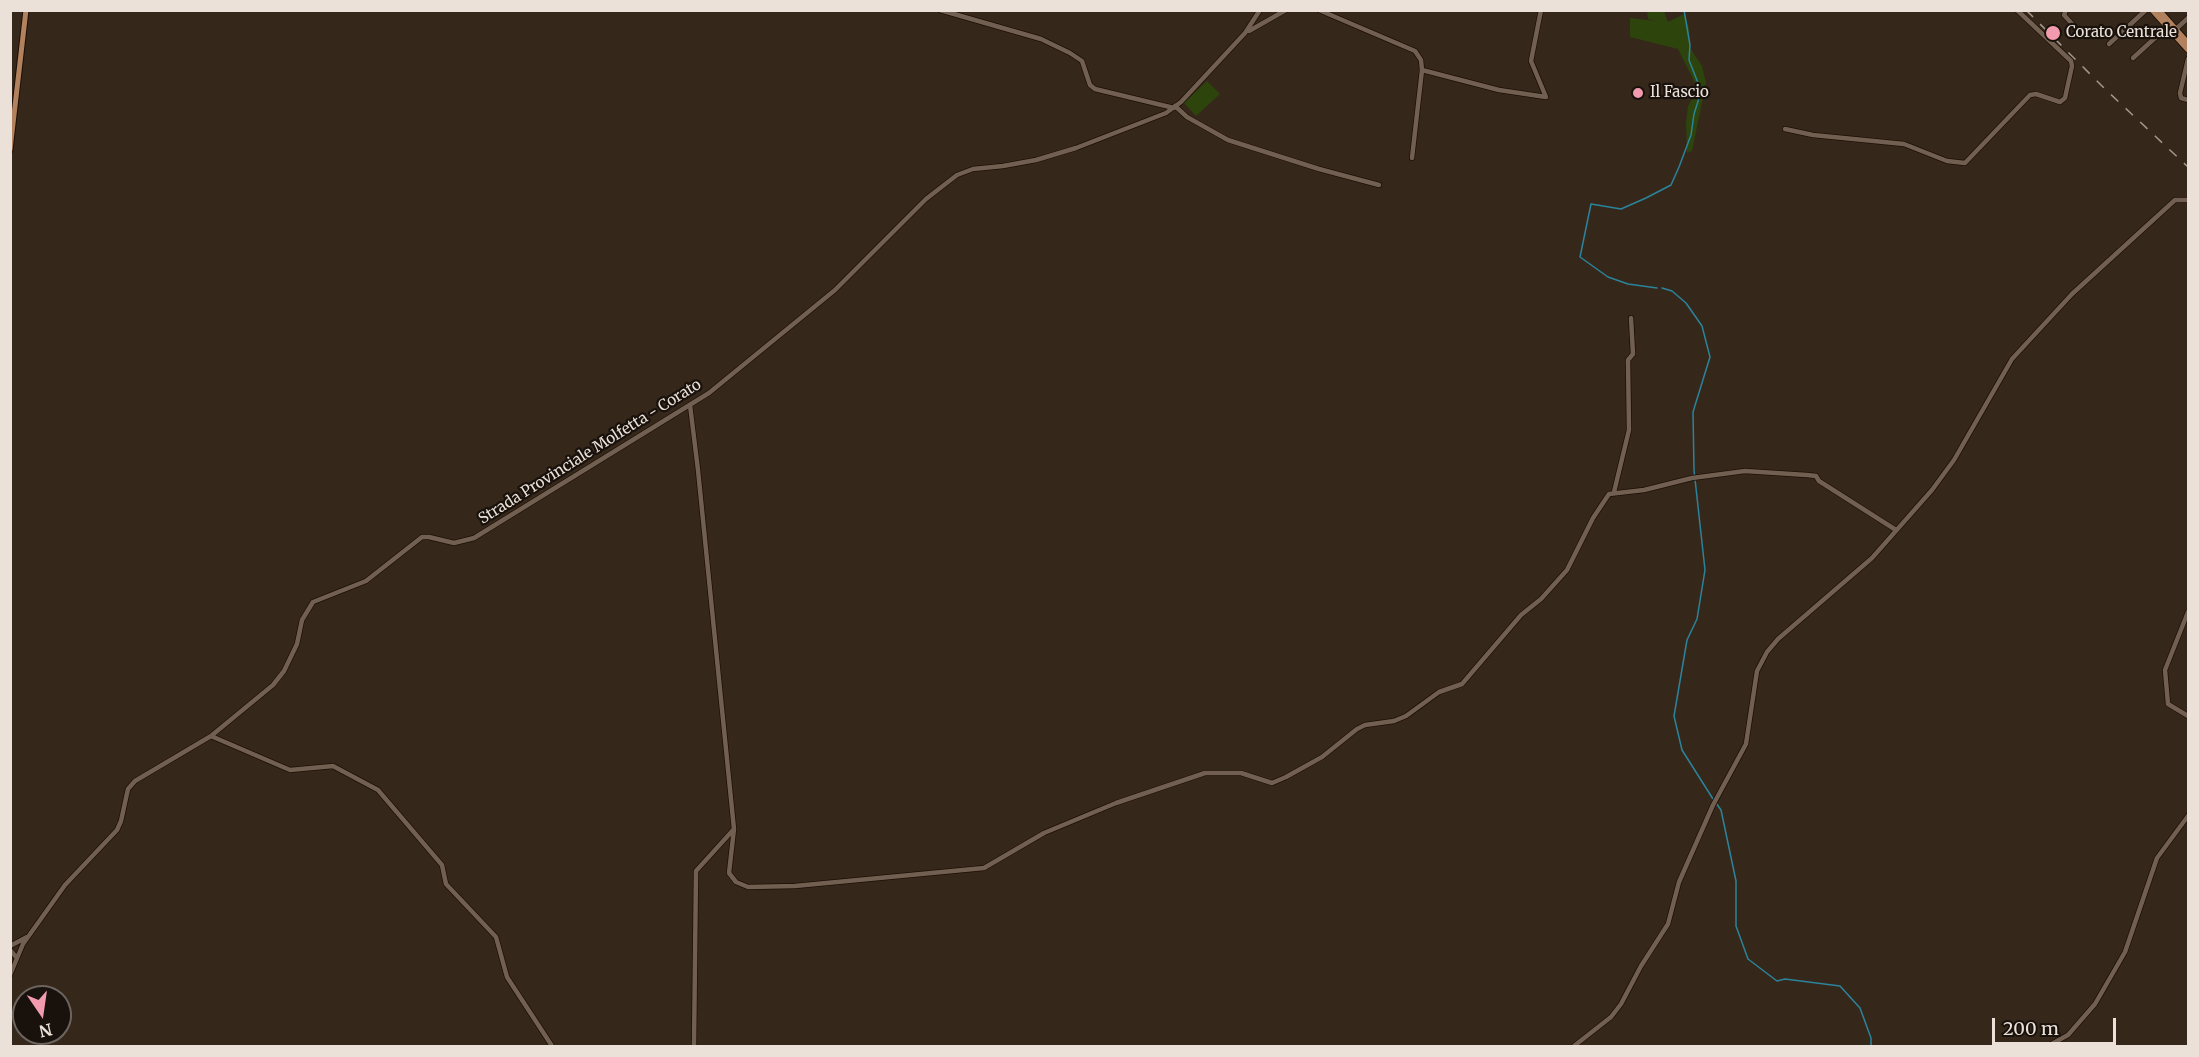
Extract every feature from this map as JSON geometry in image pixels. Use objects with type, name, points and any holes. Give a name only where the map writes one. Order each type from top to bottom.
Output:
[{"type":"main road","points":[[10,150],[26,10]]},
{"type":"main road","points":[[2152,10],[2167,27],[2188,43]]},
{"type":"main road","points":[[2161,13],[2188,50]]},
{"type":"street","points":[[940,10],[1041,39],[1070,52],[1082,61],[1090,85],[1095,89],[1174,107],[1228,140],[1298,163],[1379,185]]},
{"type":"street","name":"Strada Provinciale Molfetta - Corato","points":[[10,975],[29,935],[65,885],[117,830],[121,821],[125,796],[135,781],[211,736],[278,679],[297,644],[302,620],[313,602],[366,581],[422,537],[454,543],[474,538],[709,393],[835,290],[926,199],[951,178],[973,169],[1017,164],[1076,148],[1158,118],[1174,107],[1245,33],[1260,10]]},
{"type":"street","points":[[1245,33],[1286,10]]},
{"type":"street","points":[[1319,10],[1415,51],[1421,60],[1422,70],[1412,158]]},
{"type":"street","points":[[1422,70],[1499,90],[1546,97],[1531,60],[1541,10]]},
{"type":"street","points":[[1785,129],[1825,136],[1904,144],[1947,161],[1965,163],[2030,95],[2036,94],[2060,102],[2065,98],[2071,62],[2017,10]]},
{"type":"street","points":[[2066,10],[2064,15],[2074,26]]},
{"type":"street","points":[[2109,44],[2146,10]]},
{"type":"street","points":[[2161,13],[2168,10]]},
{"type":"street","points":[[2174,31],[2188,18]]},
{"type":"street","points":[[2133,58],[2167,27]]},
{"type":"street","points":[[2188,59],[2180,93],[2181,98],[2188,100]]},
{"type":"street","points":[[1574,1047],[1611,1017],[1622,1004],[1641,966],[1664,930],[1679,882],[1713,805],[1746,744],[1757,671],[1767,652],[1778,639],[1872,558],[1932,490],[1954,460],[2012,359],[2072,294],[2175,200],[2188,200]]},
{"type":"street","points":[[1614,492],[1629,430],[1628,360],[1633,354],[1631,318]]},
{"type":"street","points":[[690,405],[700,481],[734,829],[729,873],[736,882],[748,887],[795,886],[984,868],[1044,833],[1116,803],[1205,773],[1241,773],[1272,783],[1322,757],[1357,729],[1365,725],[1394,722],[1439,692],[1462,684],[1521,615],[1541,599],[1567,570],[1593,518],[1609,494],[1614,492],[1644,490],[1695,478],[1745,471],[1816,476],[1819,481],[1896,530]]},
{"type":"street","points":[[2188,612],[2165,669],[2168,704],[2188,716]]},
{"type":"street","points":[[211,736],[290,770],[333,766],[378,790],[442,865],[447,884],[496,937],[507,977],[552,1047]]},
{"type":"street","points":[[2048,1047],[2068,1035],[2095,1004],[2125,952],[2157,858],[2188,816]]},
{"type":"street","points":[[694,1047],[696,871],[734,829]]},
{"type":"street","points":[[17,958],[10,948],[29,935]]},
{"type":"green space","points":[[1647,11],[1664,11],[1668,22],[1684,14],[1689,28],[1690,48],[1702,66],[1706,83],[1692,151],[1687,153],[1686,123],[1688,106],[1697,91],[1695,83],[1678,49],[1630,37],[1630,18],[1656,21],[1648,19]]},
{"type":"green space","points":[[1207,81],[1220,94],[1196,116],[1184,103]]},
{"type":"waterway","points":[[1657,288],[1628,284],[1608,277],[1580,257],[1591,204],[1621,209],[1671,185],[1679,167],[1691,135],[1700,95],[1689,60],[1690,45],[1684,10]]},
{"type":"waterway","points":[[1662,288],[1672,291],[1686,303],[1702,326],[1710,357],[1693,412],[1694,470],[1705,570],[1697,619],[1687,640],[1674,716],[1682,750],[1713,799]]},
{"type":"waterway","points":[[1716,803],[1721,810],[1736,881],[1736,926],[1748,959],[1777,981],[1785,979],[1840,986],[1860,1008],[1871,1038],[1871,1046]]},
{"type":"railway","points":[[2026,10],[2188,167]]},
{"type":"place","name":"Corato Centrale","points":[[2053,33]]},
{"type":"place","name":"Il Fascio","points":[[1638,93]]}]
